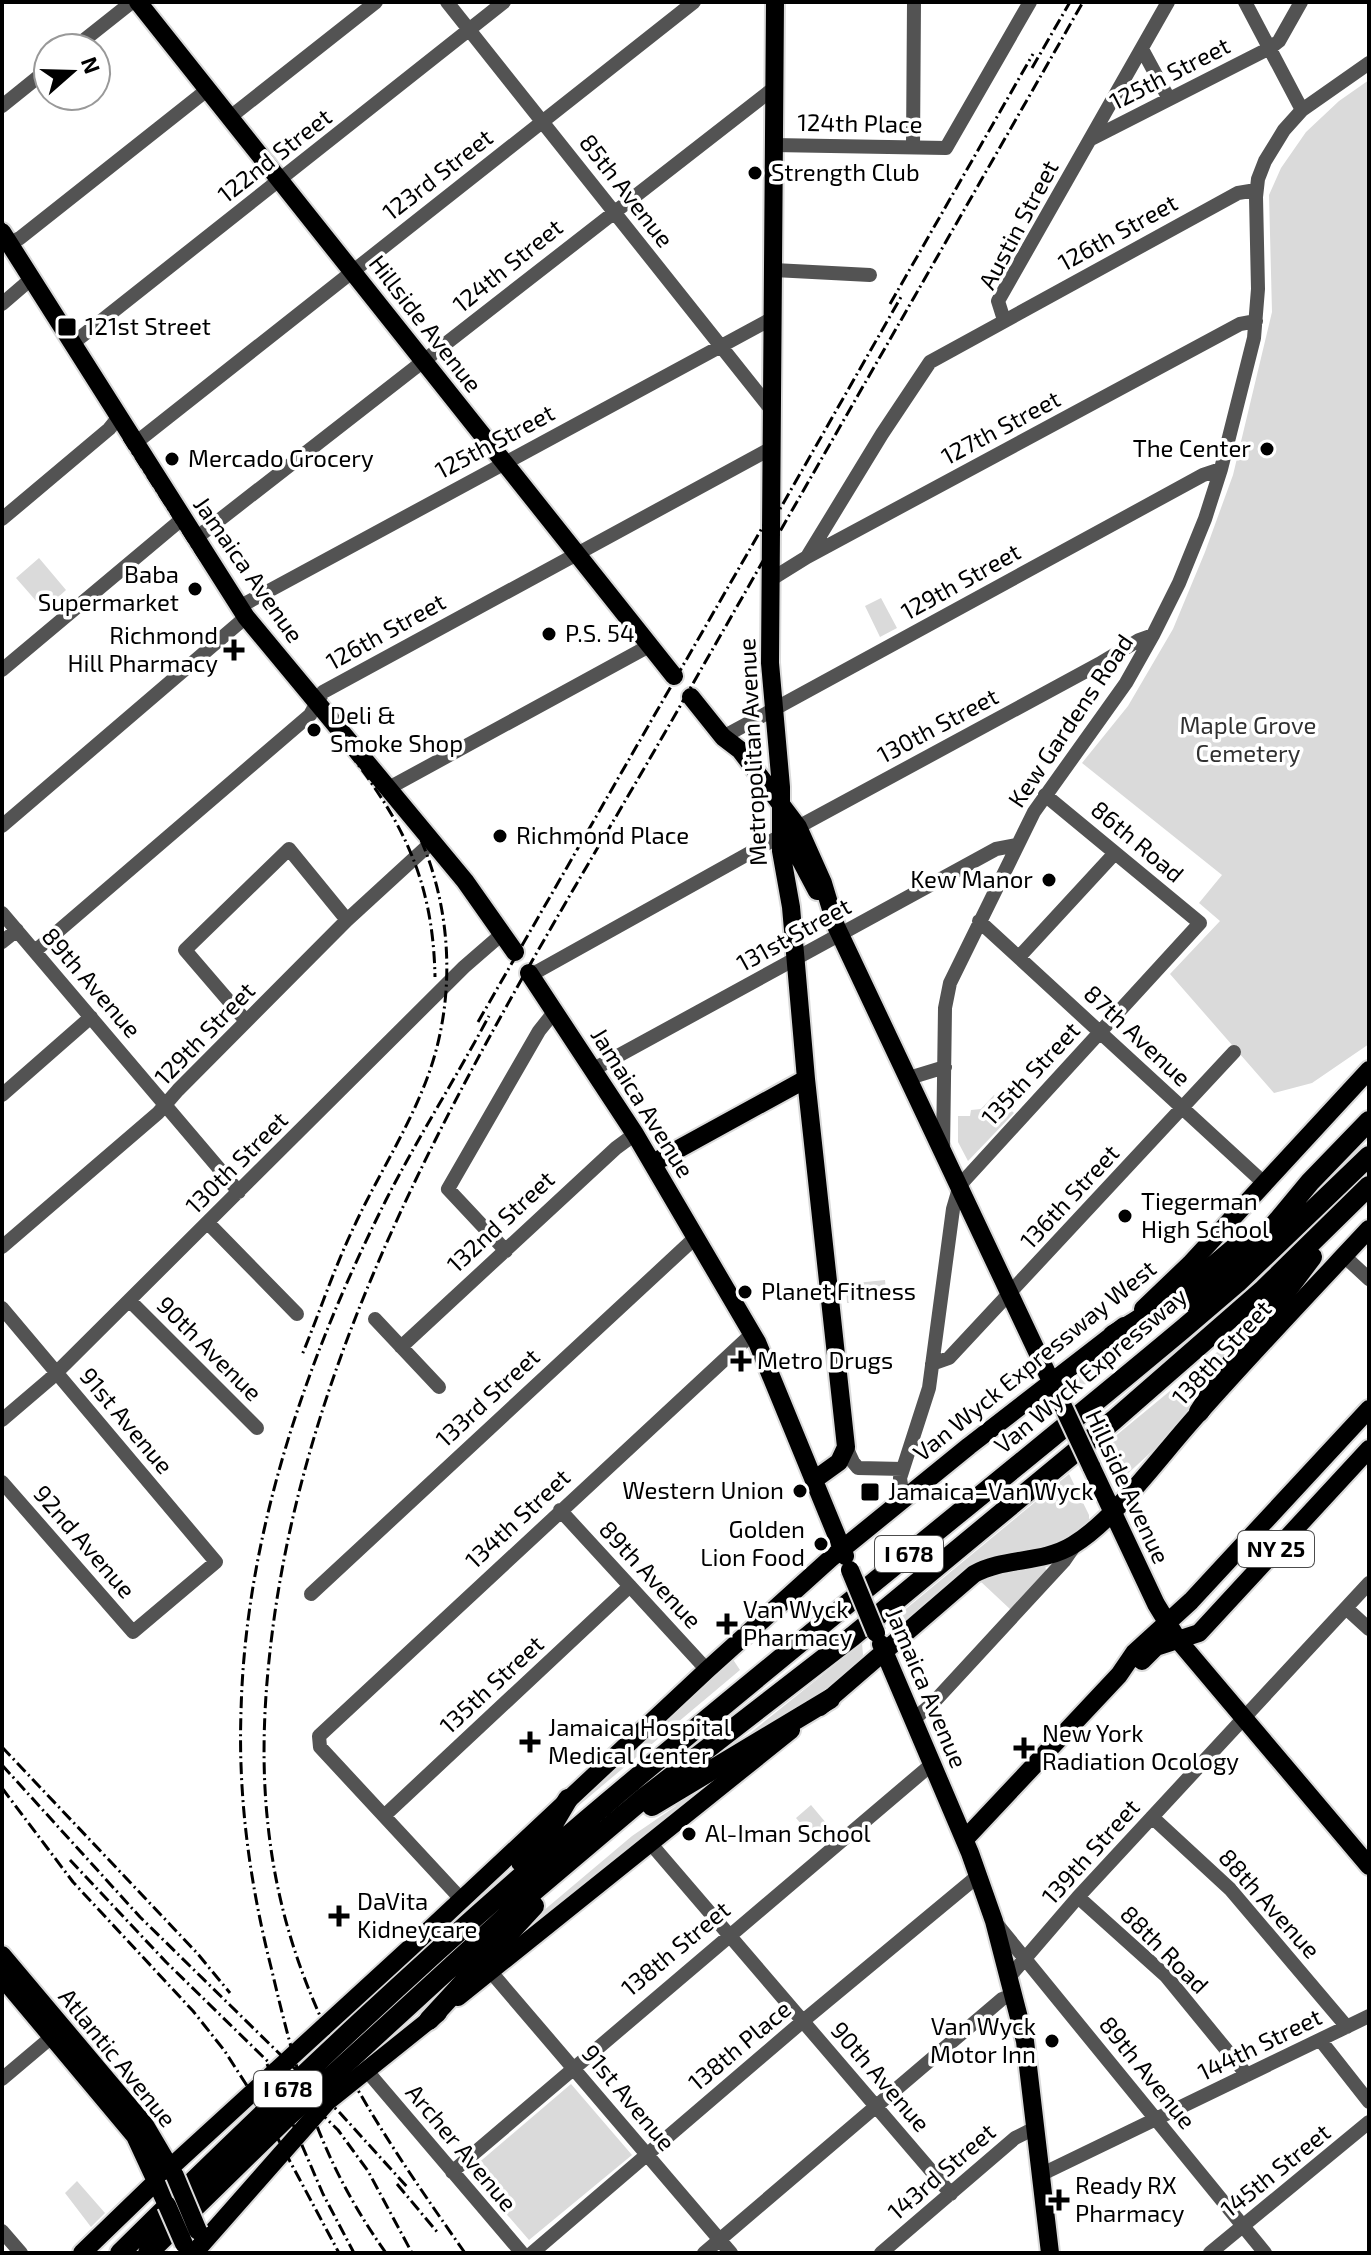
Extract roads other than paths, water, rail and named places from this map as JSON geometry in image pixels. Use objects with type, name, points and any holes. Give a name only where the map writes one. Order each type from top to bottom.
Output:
[{"type":"highway","points":[[1101,1397],[1166,1327],[1256,1245],[1310,1182],[1369,1121]]},
{"type":"highway","name":"Van Wyck Expressway","points":[[120,2253],[252,2123],[474,1918],[671,1749],[1228,1291],[1369,1156]]},
{"type":"highway","points":[[1113,1335],[1188,1286],[1310,1182]]},
{"type":"highway","points":[[1199,1412],[1290,1285],[1368,1187]]},
{"type":"highway","name":"Van Wyck Expressway","points":[[148,2253],[286,2118],[590,1843],[853,1636],[1114,1420],[1264,1289],[1368,1187]]},
{"type":"highway","points":[[590,1843],[830,1699]]},
{"type":"highway","points":[[474,1918],[491,1891],[525,1858],[555,1821],[568,1799]]},
{"type":"highway","points":[[429,2020],[532,1909],[563,1867]]},
{"type":"main road","name":"Hillside Avenue","points":[[135,2],[674,676]]},
{"type":"main road","name":"Metropolitan Avenue","points":[[772,6],[772,710],[781,803],[787,829],[783,864],[791,907],[806,1079],[846,1447]]},
{"type":"main road","name":"Jamaica Avenue","points":[[6,238],[243,612],[465,881],[515,952]]},
{"type":"main road","name":"Hillside Avenue","points":[[691,697],[723,737],[740,750],[781,803]]},
{"type":"main road","name":"Hillside Avenue","points":[[723,737],[731,758],[787,829],[823,883],[830,910]]},
{"type":"main road","name":"Hillside Avenue","points":[[787,829],[805,871],[830,910],[1166,1623],[1243,1719],[1369,1866]]},
{"type":"main road","points":[[791,907],[792,879],[805,871]]},
{"type":"main road","name":"Jamaica Avenue","points":[[530,974],[653,1163],[752,1334],[965,1839],[994,1921],[1025,2041],[1050,2253]]},
{"type":"main road","name":"Van Wyck Expressway West","points":[[461,1899],[842,1549],[1113,1335],[1171,1283],[1369,1070]]},
{"type":"main road","points":[[653,1163],[806,1079]]},
{"type":"main road","name":"138th Street","points":[[1112,1511],[1369,1229]]},
{"type":"main road","name":"NY 25","points":[[1166,1623],[1191,1601],[1369,1409]]},
{"type":"main road","points":[[814,1480],[839,1462],[846,1447]]},
{"type":"main road","name":"NY 25","points":[[1178,1640],[1199,1633],[1369,1449]]},
{"type":"main road","points":[[196,2246],[327,2102],[830,1699],[974,1574],[995,1565],[1056,1553],[1075,1544],[1112,1511]]},
{"type":"main road","points":[[965,1839],[1119,1675],[1134,1653],[1166,1623]]},
{"type":"main road","points":[[1119,1675],[1141,1662],[1156,1647],[1178,1640]]},
{"type":"main road","points":[[82,2253],[166,2179],[461,1899]]},
{"type":"main road","name":"Atlantic Avenue","points":[[2,1955],[57,2032]]},
{"type":"main road","name":"Atlantic Avenue","points":[[2,1977],[145,2125],[196,2246]]},
{"type":"street","points":[[95,32],[135,2]]},
{"type":"street","points":[[229,118],[376,2]]},
{"type":"street","name":"85th Avenue","points":[[447,2],[770,408]]},
{"type":"street","name":"122nd Street","points":[[72,344],[504,2]]},
{"type":"street","name":"123rd Street","points":[[133,441],[143,437],[694,2]]},
{"type":"street","points":[[913,147],[914,2]]},
{"type":"street","name":"124th Place","points":[[773,145],[946,148],[1030,2]]},
{"type":"street","name":"Austin Street","points":[[807,557],[927,365],[941,354],[1004,320],[998,301],[1168,2]]},
{"type":"street","points":[[1245,2],[1302,110]]},
{"type":"street","points":[[1270,48],[1279,41],[1301,2]]},
{"type":"street","name":"125th Street","points":[[1091,139],[1270,48]]},
{"type":"street","points":[[1142,49],[1169,99]]},
{"type":"street","name":"Kew Gardens Road","points":[[943,1151],[946,994],[979,921],[1045,795],[1130,675],[1153,635],[1179,583],[1221,469],[1256,321],[1256,190],[1261,170],[1284,130],[1302,110],[1369,63]]},
{"type":"street","points":[[2,106],[32,82]]},
{"type":"street","name":"124th Street","points":[[195,539],[774,88]]},
{"type":"street","points":[[6,238],[20,238],[207,90]]},
{"type":"street","name":"126th Street","points":[[1004,320],[1238,193],[1256,190]]},
{"type":"street","points":[[774,270],[870,275]]},
{"type":"street","points":[[2,304],[31,279]]},
{"type":"street","name":"125th Street","points":[[2,826],[243,612],[504,463],[773,318]]},
{"type":"street","name":"127th Street","points":[[770,580],[807,557],[1240,324],[1256,321]]},
{"type":"street","points":[[2,519],[118,418]]},
{"type":"street","name":"126th Street","points":[[35,951],[310,715],[323,692],[770,449]]},
{"type":"street","name":"129th Street","points":[[723,737],[1203,475],[1221,469]]},
{"type":"street","points":[[2,670],[182,519]]},
{"type":"street","name":"130th Street","points":[[530,974],[787,829],[1153,635]]},
{"type":"street","points":[[387,789],[649,646]]},
{"type":"street","points":[[1099,664],[1117,662],[1130,675]]},
{"type":"street","name":"86th Road","points":[[1045,795],[1200,923]]},
{"type":"street","name":"129th Street","points":[[2,1247],[167,1105],[178,1090],[347,920],[431,843]]},
{"type":"street","name":"131st Street","points":[[594,1069],[996,849],[1017,845]]},
{"type":"street","points":[[246,1021],[185,950],[289,849],[347,920]]},
{"type":"street","points":[[1019,957],[1115,853]]},
{"type":"street","name":"89th Avenue","points":[[2,913],[239,1192]]},
{"type":"street","name":"87th Avenue","points":[[979,921],[1265,1184]]},
{"type":"street","name":"135th Street","points":[[960,1185],[1200,923]]},
{"type":"street","points":[[2,942],[17,930]]},
{"type":"street","name":"130th Street","points":[[2,1420],[57,1372],[502,934]]},
{"type":"street","points":[[506,1251],[448,1189],[539,1031],[555,1011]]},
{"type":"street","points":[[2,1095],[91,1017]]},
{"type":"street","name":"136th Street","points":[[932,1364],[949,1358],[1234,1052]]},
{"type":"street","points":[[909,1078],[945,1067]]},
{"type":"street","name":"132nd Street","points":[[401,1347],[616,1148],[635,1134]]},
{"type":"street","points":[[903,1499],[900,1482],[903,1469],[928,1397],[953,1209],[960,1185]]},
{"type":"street","points":[[208,1223],[297,1314]]},
{"type":"street","name":"133rd Street","points":[[311,1594],[696,1237]]},
{"type":"street","points":[[1344,1256],[1369,1279]]},
{"type":"street","name":"90th Avenue","points":[[130,1301],[257,1428]]},
{"type":"street","name":"91st Avenue","points":[[2,1308],[216,1562],[133,1632]]},
{"type":"street","points":[[375,1319],[439,1387]]},
{"type":"street","name":"134th Street","points":[[384,1816],[320,1747],[318,1740],[332,1723],[752,1334]]},
{"type":"street","points":[[846,1447],[858,1468],[903,1469]]},
{"type":"street","name":"92nd Avenue","points":[[2,1482],[133,1632]]},
{"type":"street","name":"89th Avenue","points":[[560,1510],[707,1670]]},
{"type":"street","points":[[913,1720],[925,1713],[1064,1561],[1075,1544]]},
{"type":"street","name":"139th Street","points":[[704,2253],[1002,1999],[1026,1958],[1078,1897],[1369,1583]]},
{"type":"street","name":"135th Street","points":[[384,1816],[630,1586]]},
{"type":"street","points":[[1346,1608],[1369,1629]]},
{"type":"street","name":"138th Street","points":[[452,2172],[932,1764]]},
{"type":"street","points":[[384,1816],[461,1899]]},
{"type":"street","name":"88th Avenue","points":[[1152,1817],[1230,1889],[1347,2027]]},
{"type":"street","name":"90th Avenue","points":[[651,1844],[951,2194]]},
{"type":"street","name":"138th Place","points":[[532,2253],[979,1875]]},
{"type":"street","name":"88th Road","points":[[1078,1897],[1166,1976],[1247,2075]]},
{"type":"street","name":"89th Avenue","points":[[994,1921],[1265,2253]]},
{"type":"street","name":"91st Avenue","points":[[491,1972],[731,2253]]},
{"type":"street","name":"144th Street","points":[[1040,2175],[1369,2016]]},
{"type":"street","points":[[2,2079],[57,2032]]},
{"type":"street","points":[[1321,2041],[1369,2102]]},
{"type":"street","name":"Archer Avenue","points":[[367,2071],[522,2253]]},
{"type":"street","name":"145th Street","points":[[1210,2253],[1369,2122]]},
{"type":"street","name":"143rd Street","points":[[881,2253],[1015,2138],[1035,2128]]},
{"type":"street","points":[[2,2231],[21,2253]]},
{"type":"railway","points":[[1032,68],[1070,2]]},
{"type":"railway","points":[[465,2253],[396,2152],[337,2052],[293,1945],[278,1887],[268,1825],[264,1772],[265,1718],[275,1612],[299,1491],[334,1374],[379,1261],[431,1149],[488,1040],[1083,2]]},
{"type":"railway","points":[[890,304],[1033,54]]},
{"type":"railway","points":[[2,222],[242,600],[398,797],[421,840],[433,872],[446,939],[447,973],[438,1041],[421,1094],[345,1246],[302,1355]]},
{"type":"railway","points":[[772,523],[901,297]]},
{"type":"railway","points":[[124,439],[252,633]]},
{"type":"railway","points":[[478,1022],[773,509]]},
{"type":"railway","points":[[335,735],[377,791],[408,846],[427,906],[435,977]]},
{"type":"railway","points":[[386,2253],[343,2184],[313,2116],[291,2045],[264,1936],[251,1873],[241,1776],[245,1646],[254,1579],[268,1514],[306,1384],[357,1260],[386,1200],[489,1016]]},
{"type":"railway","points":[[2,1747],[197,1953],[230,1993]]},
{"type":"railway","points":[[2,1765],[140,1917],[340,2113],[409,2189]]},
{"type":"railway","points":[[2,1788],[73,1882],[193,2011],[224,2050],[262,2109],[339,2253]]},
{"type":"railway","points":[[70,1860],[166,1962],[338,2130],[368,2171],[412,2253]]},
{"type":"railway","points":[[267,2064],[323,2194],[354,2253]]},
{"type":"railway","points":[[397,2184],[438,2233]]},
{"type":"place","name":"Strength Club","points":[[755,173]]},
{"type":"place","name":"121st Street","points":[[67,327]]},
{"type":"place","name":"The Center","points":[[1267,449]]},
{"type":"place","name":"Mercado Grocery","points":[[172,459]]},
{"type":"place","name":"Baba Supermarket","points":[[195,589]]},
{"type":"place","name":"P.S. 54","points":[[549,634]]},
{"type":"place","name":"Richmond Hill Pharmacy","points":[[234,650]]},
{"type":"place","name":"Deli & Smoke Shop","points":[[314,730]]},
{"type":"place","name":"Richmond Place","points":[[500,836]]},
{"type":"place","name":"Kew Manor","points":[[1049,880]]},
{"type":"place","name":"Tiegerman High School","points":[[1125,1216]]},
{"type":"place","name":"Planet Fitness","points":[[745,1292]]},
{"type":"place","name":"Metro Drugs","points":[[741,1361]]},
{"type":"place","name":"Western Union","points":[[800,1491]]},
{"type":"place","name":"Jamaica–Van Wyck","points":[[870,1492]]},
{"type":"place","name":"Golden Lion Food","points":[[821,1544]]},
{"type":"place","name":"Van Wyck Pharmacy","points":[[727,1624]]},
{"type":"place","name":"Jamaica Hospital Medical Center","points":[[530,1742]]},
{"type":"place","name":"New York Radiation Ocology","points":[[1024,1748]]},
{"type":"place","name":"Al-Iman School","points":[[689,1834]]},
{"type":"place","name":"DaVita Kidneycare","points":[[339,1916]]},
{"type":"place","name":"Van Wyck Motor Inn","points":[[1052,2041]]},
{"type":"place","name":"Ready RX Pharmacy","points":[[1059,2200]]},
{"type":"park label","name":"Maple Grove Cemetery","points":[[1248,740]]}]
